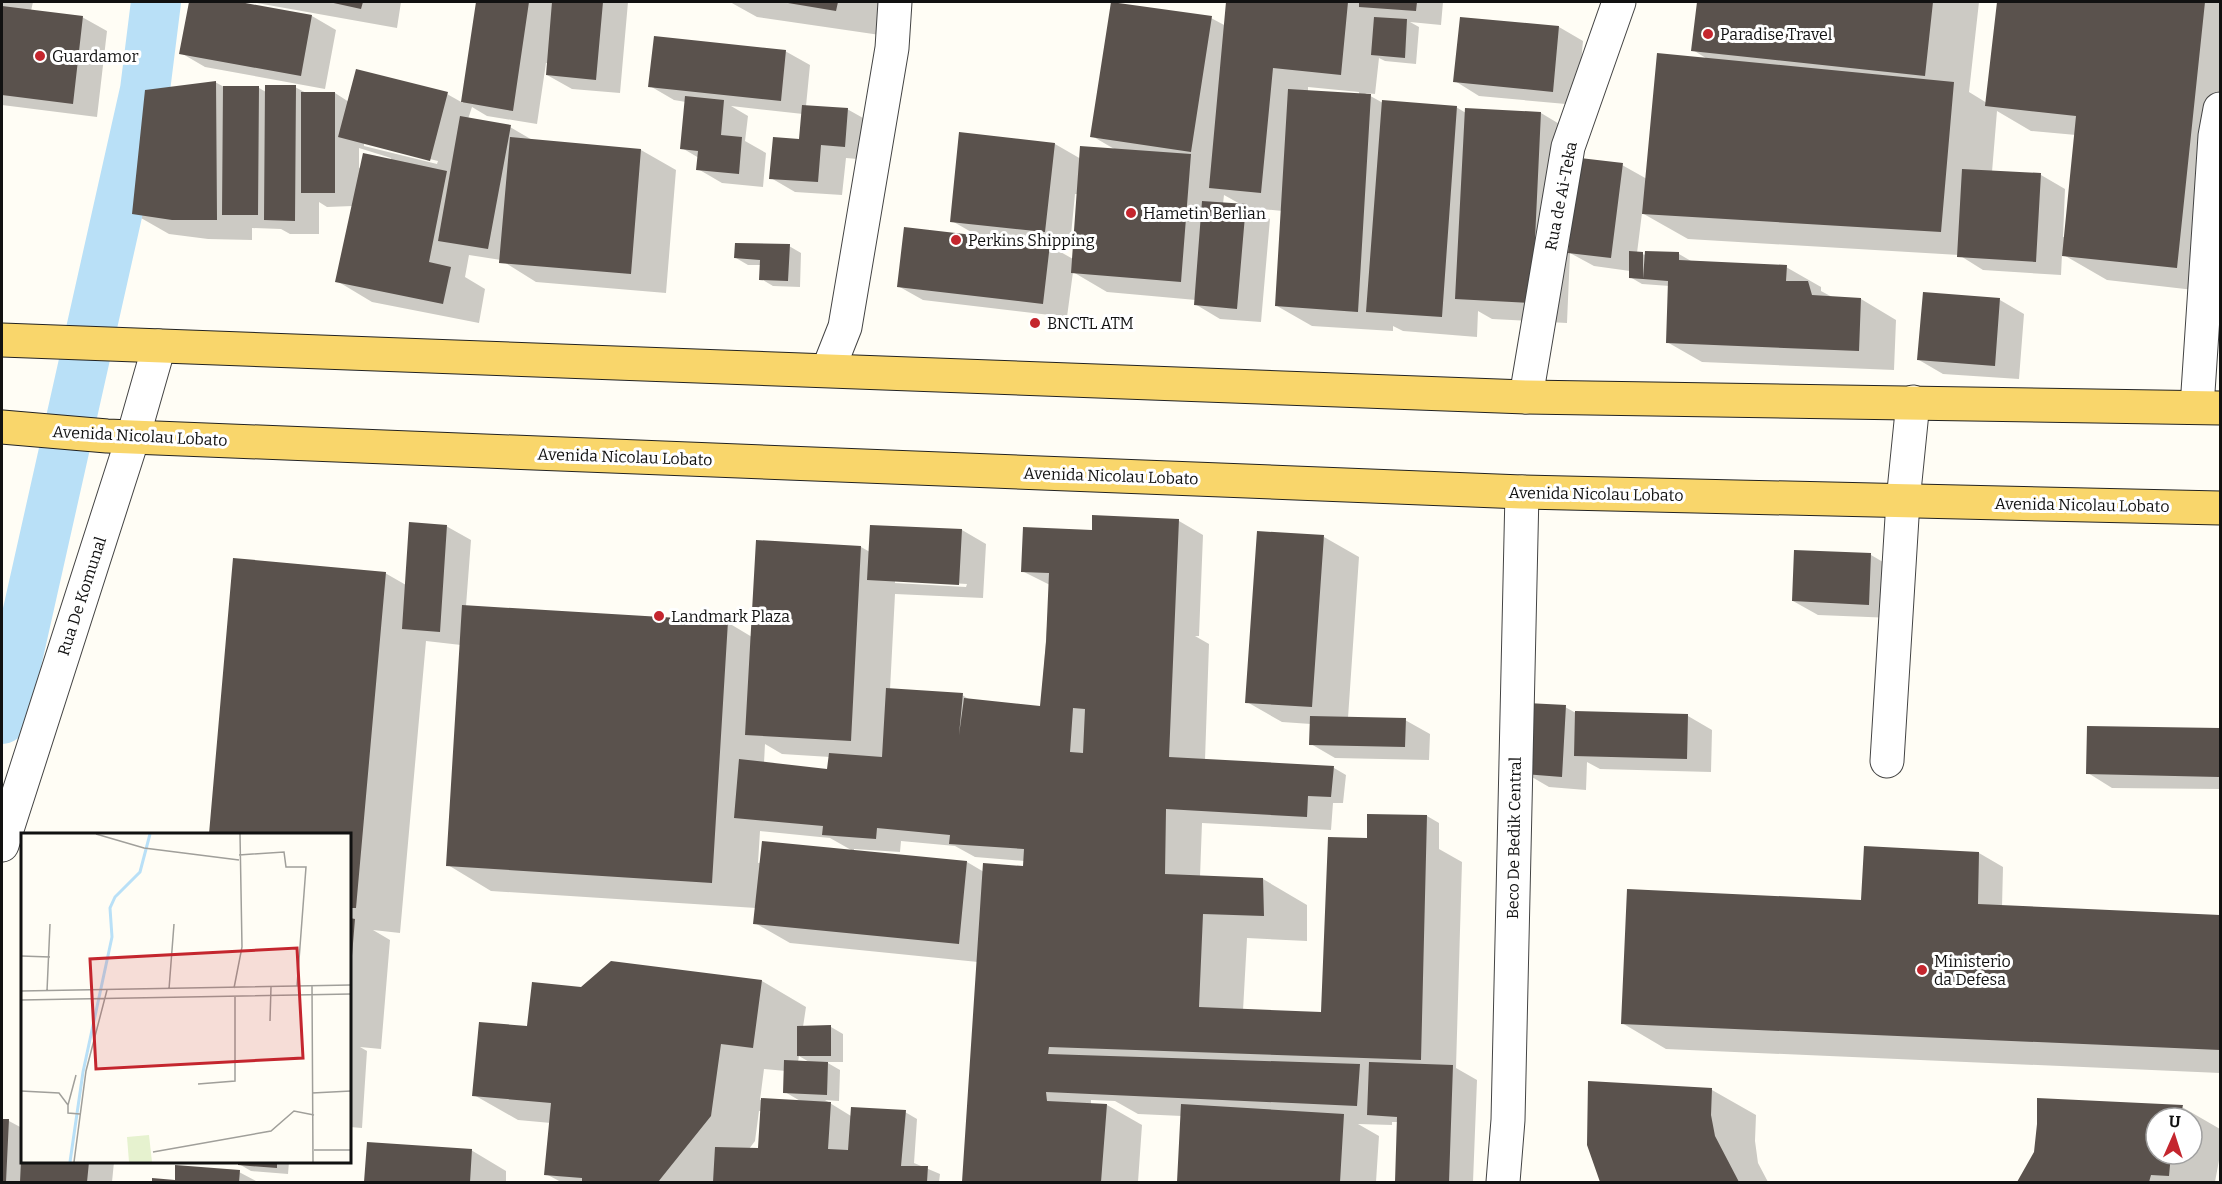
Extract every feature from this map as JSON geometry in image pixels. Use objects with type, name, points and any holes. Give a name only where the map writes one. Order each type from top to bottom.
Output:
[{"type":"main road","points":[[17,341],[1526,397],[2209,408]]},
{"type":"main road","name":"Avenida Nicolau Lobato","points":[[11,428],[120,437],[1522,492],[2220,508]]},
{"type":"street","points":[[828,370],[845,327],[892,48],[895,2]]},
{"type":"street","name":"Rua de Ai-Teka","points":[[1526,397],[1568,147],[1619,2]]},
{"type":"street","points":[[2209,408],[2215,136],[2220,109]]},
{"type":"street","name":"Rua De Komunal","points":[[2,845],[120,437],[159,346]]},
{"type":"street","points":[[1887,761],[1903,501],[1913,402]]},
{"type":"street","name":"Beco De Bedik Central","points":[[1503,1182],[1508,1120],[1522,492]]},
{"type":"building","points":[[189,2],[240,2],[312,15],[301,76],[179,54]]},
{"type":"building","points":[[329,2],[363,2],[361,9]]},
{"type":"building","points":[[476,2],[529,2],[513,111],[461,102]]},
{"type":"building","points":[[552,2],[603,2],[596,80],[546,75]]},
{"type":"building","points":[[782,2],[838,2],[836,11]]},
{"type":"building","points":[[1111,2],[1212,16],[1191,152],[1090,137]]},
{"type":"building","points":[[1226,2],[1348,2],[1341,75],[1273,68],[1261,193],[1209,188]]},
{"type":"building","points":[[1359,2],[1417,2],[1416,11],[1359,7]]},
{"type":"building","points":[[1697,2],[1933,2],[1925,76],[1691,51]]},
{"type":"building","points":[[1997,2],[2205,2],[2177,268],[2062,256],[2076,116],[1985,106]]},
{"type":"building","name":"Guardamor","points":[[2,6],[83,16],[73,104],[2,95]]},
{"type":"building","points":[[1374,17],[1407,19],[1405,58],[1371,55]]},
{"type":"building","points":[[1460,17],[1559,26],[1553,92],[1453,82]]},
{"type":"building","points":[[654,36],[786,50],[781,101],[648,87]]},
{"type":"building","points":[[1657,53],[1954,82],[1941,232],[1642,214]]},
{"type":"building","points":[[356,69],[448,92],[430,161],[338,137]]},
{"type":"building","points":[[216,81],[217,220],[172,220],[132,214],[145,90]]},
{"type":"building","points":[[265,85],[296,85],[295,221],[264,220]]},
{"type":"building","points":[[223,86],[259,86],[258,215],[222,215]]},
{"type":"building","points":[[1288,89],[1371,94],[1358,312],[1275,306]]},
{"type":"building","points":[[301,92],[335,92],[335,193],[301,193]]},
{"type":"building","points":[[685,96],[724,100],[721,135],[742,137],[739,174],[696,170],[698,151],[680,149]]},
{"type":"building","points":[[1382,100],[1457,106],[1442,317],[1366,312]]},
{"type":"building","points":[[802,105],[848,108],[845,147],[821,145],[818,182],[769,179],[773,137],[799,139]]},
{"type":"building","points":[[1465,108],[1541,112],[1532,303],[1455,299]]},
{"type":"building","points":[[460,116],[511,125],[488,249],[438,241]]},
{"type":"building","points":[[959,132],[1055,143],[1045,232],[950,222]]},
{"type":"building","points":[[510,137],[641,149],[631,274],[499,263]]},
{"type":"building","name":"Hametin Berlian","points":[[1080,146],[1191,154],[1181,282],[1071,273]]},
{"type":"building","points":[[363,153],[447,171],[429,262],[451,267],[443,304],[335,282]]},
{"type":"building","points":[[1580,158],[1623,163],[1611,258],[1568,253]]},
{"type":"building","points":[[1962,169],[2041,173],[2036,262],[1957,257]]},
{"type":"building","points":[[1202,201],[1246,204],[1237,309],[1194,305]]},
{"type":"building","points":[[904,227],[1050,244],[1043,304],[897,287]]},
{"type":"building","points":[[735,243],[790,244],[788,281],[759,280],[760,260],[734,258]]},
{"type":"building","points":[[1629,251],[1643,252],[1643,279],[1629,278]]},
{"type":"building","points":[[1645,251],[1679,252],[1679,260],[1787,265],[1786,281],[1808,281],[1812,295],[1861,298],[1859,351],[1666,343],[1668,281],[1643,279]]},
{"type":"building","points":[[1923,292],[2000,298],[1995,366],[1917,360]]},
{"type":"building","points":[[1092,515],[1179,519],[1169,757],[1334,766],[1331,797],[1308,796],[1307,817],[1166,809],[1165,874],[1263,878],[1264,916],[1203,914],[1199,1007],[1321,1012],[1328,837],[1367,838],[1367,814],[1427,815],[1421,1060],[1049,1047],[1048,1054],[1360,1064],[1357,1106],[1046,1092],[1047,1101],[1107,1104],[1101,1182],[962,1182],[983,863],[1023,866],[1024,849],[949,844],[950,835],[877,828],[876,839],[822,835],[823,826],[734,818],[739,759],[827,769],[829,753],[882,757],[886,688],[963,693],[959,735],[964,698],[1040,706],[1049,573],[1021,572],[1023,527],[1092,530]],"holes":[[[1073,708],[1085,709],[1083,753],[1070,752]]]},
{"type":"building","points":[[409,522],[447,525],[440,632],[402,629]]},
{"type":"building","points":[[870,525],[962,529],[959,585],[867,580]]},
{"type":"building","points":[[1257,531],[1324,535],[1312,707],[1245,703]]},
{"type":"building","points":[[756,540],[861,546],[851,741],[745,735]]},
{"type":"building","points":[[1794,550],[1871,553],[1869,605],[1792,601]]},
{"type":"building","points":[[233,558],[386,572],[356,908],[351,908],[351,833],[209,833]]},
{"type":"building","points":[[462,605],[728,621],[712,883],[446,866]]},
{"type":"building","points":[[1527,703],[1566,705],[1562,777],[1523,774]]},
{"type":"building","points":[[1575,711],[1688,714],[1687,759],[1574,756]]},
{"type":"building","points":[[1310,716],[1406,718],[1405,747],[1309,745]]},
{"type":"building","points":[[2087,726],[2220,728],[2219,777],[2086,774]]},
{"type":"building","points":[[762,841],[967,861],[959,944],[753,924]]},
{"type":"building","name":"Ministerio da Defesa","points":[[1864,846],[1979,852],[1978,904],[2220,915],[2220,1050],[1621,1024],[1627,889],[1861,900]]},
{"type":"building","points":[[351,918],[355,919],[351,968]]},
{"type":"building","points":[[611,961],[762,980],[753,1048],[721,1044],[711,1116],[658,1182],[582,1182],[582,1178],[544,1175],[551,1103],[472,1096],[479,1022],[527,1026],[532,982],[581,987]]},
{"type":"building","points":[[831,1025],[831,1056],[797,1056],[797,1026]]},
{"type":"building","points":[[784,1060],[828,1062],[827,1095],[783,1093]]},
{"type":"building","points":[[1369,1062],[1453,1065],[1449,1182],[1395,1182],[1397,1117],[1367,1115]]},
{"type":"building","points":[[1588,1081],[1712,1088],[1711,1115],[1715,1136],[1739,1182],[1600,1182],[1587,1145]]},
{"type":"building","points":[[761,1098],[831,1102],[828,1149],[848,1150],[851,1107],[906,1110],[901,1166],[928,1166],[927,1182],[713,1182],[715,1147],[758,1148]]},
{"type":"building","points":[[2037,1098],[2183,1105],[2144,1106],[2144,1166],[2170,1166],[2169,1176],[2151,1175],[2149,1182],[2017,1182],[2034,1152]]},
{"type":"building","points":[[1181,1104],[1344,1114],[1340,1182],[1177,1182]]},
{"type":"building","points":[[2,1119],[9,1119],[6,1182],[2,1182]]},
{"type":"building","points":[[367,1142],[472,1149],[470,1182],[364,1182]]},
{"type":"building","points":[[21,1161],[21,1163],[89,1163],[87,1182],[20,1182]]},
{"type":"building","points":[[238,1163],[277,1163],[277,1168],[238,1165]]},
{"type":"building","points":[[175,1165],[240,1170],[239,1182],[152,1182],[152,1178],[175,1180]]},
{"type":"waterway","points":[[2,719],[145,90],[156,2]]},
{"type":"place","name":"Paradise Travel","points":[[1708,34]]},
{"type":"place","name":"Guardamor","points":[[40,56]]},
{"type":"place","name":"Hametin Berlian","points":[[1131,213]]},
{"type":"place","name":"Perkins Shipping","points":[[956,240]]},
{"type":"place","name":"BNCTL ATM","points":[[1035,323]]},
{"type":"place","name":"Landmark Plaza","points":[[659,616]]},
{"type":"place","name":"Ministerio da Defesa","points":[[1922,970]]}]
